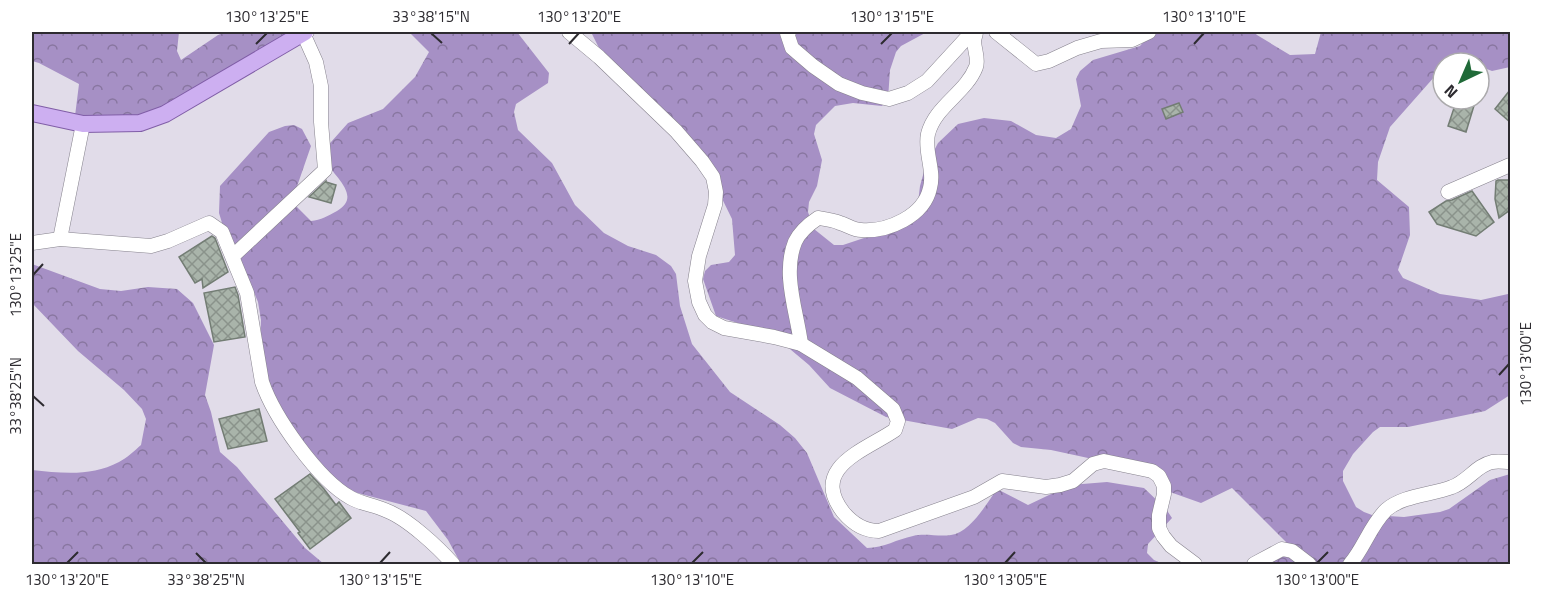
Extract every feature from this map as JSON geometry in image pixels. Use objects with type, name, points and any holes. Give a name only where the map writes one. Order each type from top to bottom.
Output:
[{"type":"main road","points":[[32,113],[83,124],[140,123],[165,114],[305,32]]},
{"type":"street","points":[[233,256],[325,170],[321,86],[316,62],[305,32]]},
{"type":"street","points":[[569,32],[599,57],[676,131],[713,177],[716,192],[715,206],[699,256],[695,281],[699,302],[705,315],[712,322],[724,328],[801,344],[857,378],[893,410],[898,421],[895,430],[846,460],[835,472],[832,487],[837,502],[844,514],[855,524],[867,531],[879,531],[974,497],[1002,481],[1046,487],[1060,485],[1073,481],[1093,464],[1104,461],[1152,471],[1159,476],[1164,486],[1159,528],[1172,546],[1195,564]]},
{"type":"street","points":[[789,32],[787,33],[792,48],[839,84],[862,93],[889,99],[908,93],[927,81],[974,32]]},
{"type":"street","points":[[801,344],[790,276],[791,258],[796,240],[805,227],[818,218],[836,221],[861,230],[880,229],[914,214],[923,204],[930,188],[932,173],[928,154],[928,135],[935,117],[969,78],[977,65],[974,32]]},
{"type":"street","points":[[996,32],[1036,64],[1049,61],[1077,48],[1101,42],[1132,40],[1149,32]]},
{"type":"street","points":[[60,239],[83,124]]},
{"type":"street","points":[[1448,192],[1510,165]]},
{"type":"street","points":[[32,243],[60,239],[150,246],[168,241],[209,223],[222,232],[247,293],[266,396],[281,422],[316,467],[340,490],[351,498],[395,515],[416,530],[453,564]]},
{"type":"street","points":[[1350,564],[1378,519],[1389,508],[1406,500],[1452,488],[1490,463],[1510,462]]},
{"type":"street","points":[[1254,564],[1282,549],[1292,551],[1309,564]]},
{"type":"green space","points":[[32,32],[179,32],[177,51],[181,60],[225,32],[290,32],[165,112],[74,124],[79,84],[32,61]]},
{"type":"green space","points":[[517,32],[549,73],[548,83],[516,104],[514,112],[518,130],[552,163],[575,205],[604,233],[628,246],[656,255],[671,266],[676,274],[680,306],[692,344],[730,392],[780,425],[795,438],[807,453],[834,517],[867,548],[879,547],[918,535],[958,533],[971,523],[997,489],[1028,505],[1070,485],[1107,482],[1144,488],[1166,509],[1172,518],[1148,544],[1147,553],[1154,560],[1163,564],[461,564],[448,540],[426,511],[350,491],[299,447],[277,415],[260,346],[261,320],[258,302],[242,264],[227,239],[219,213],[220,186],[269,132],[294,125],[302,129],[311,146],[293,198],[297,207],[311,221],[337,211],[344,205],[347,192],[325,160],[323,151],[348,123],[383,109],[415,77],[429,52],[410,33]]},
{"type":"green space","points":[[591,32],[927,32],[901,46],[896,52],[890,70],[888,99],[882,106],[853,103],[835,106],[816,125],[814,134],[822,160],[817,186],[809,202],[808,212],[814,229],[834,245],[843,245],[912,222],[917,211],[925,168],[938,143],[958,124],[984,118],[1011,121],[1036,135],[1056,138],[1071,129],[1081,106],[1076,79],[1080,71],[1093,60],[1140,46],[1152,32],[1254,32],[1290,55],[1315,54],[1321,32],[1510,32],[1510,67],[1491,71],[1491,51],[1431,51],[1431,81],[1390,127],[1378,162],[1377,180],[1409,207],[1410,235],[1398,270],[1403,278],[1440,294],[1481,300],[1510,292],[1510,395],[1485,411],[1408,427],[1380,427],[1353,454],[1343,471],[1343,481],[1356,507],[1364,512],[1372,515],[1404,517],[1449,509],[1490,480],[1510,474],[1510,564],[1265,564],[1286,542],[1232,488],[1201,503],[1170,492],[1150,475],[1116,464],[1051,450],[1021,447],[1013,443],[995,423],[987,419],[978,418],[952,429],[886,417],[830,388],[809,365],[772,334],[716,316],[703,279],[705,271],[711,265],[729,262],[735,255],[732,219],[705,164],[606,62]]},
{"type":"green space","points":[[32,264],[100,289],[121,291],[148,287],[177,289],[193,303],[214,345],[205,395],[220,452],[237,467],[305,548],[324,564],[32,564],[32,470],[76,473],[108,467],[125,458],[141,445],[146,419],[142,409],[124,390],[78,351],[32,303]]},
{"type":"building","points":[[1510,90],[1510,122],[1495,109]]},
{"type":"building","points":[[1179,103],[1183,112],[1166,119],[1162,109]]},
{"type":"building","points":[[1453,111],[1472,111],[1466,132],[1448,126]]},
{"type":"building","points":[[1510,180],[1510,210],[1499,218],[1495,199],[1496,181]]},
{"type":"building","points":[[326,181],[336,185],[331,203],[309,197]]},
{"type":"building","points":[[1472,191],[1494,222],[1476,236],[1437,224],[1429,212],[1446,201]]},
{"type":"building","points":[[212,236],[215,238],[228,272],[203,288],[202,279],[195,283],[179,257]]},
{"type":"building","points":[[235,287],[245,337],[214,342],[204,293]]},
{"type":"building","points":[[259,409],[267,441],[228,449],[219,419]]},
{"type":"building","points":[[310,474],[336,505],[339,502],[351,518],[310,549],[275,499]]}]
